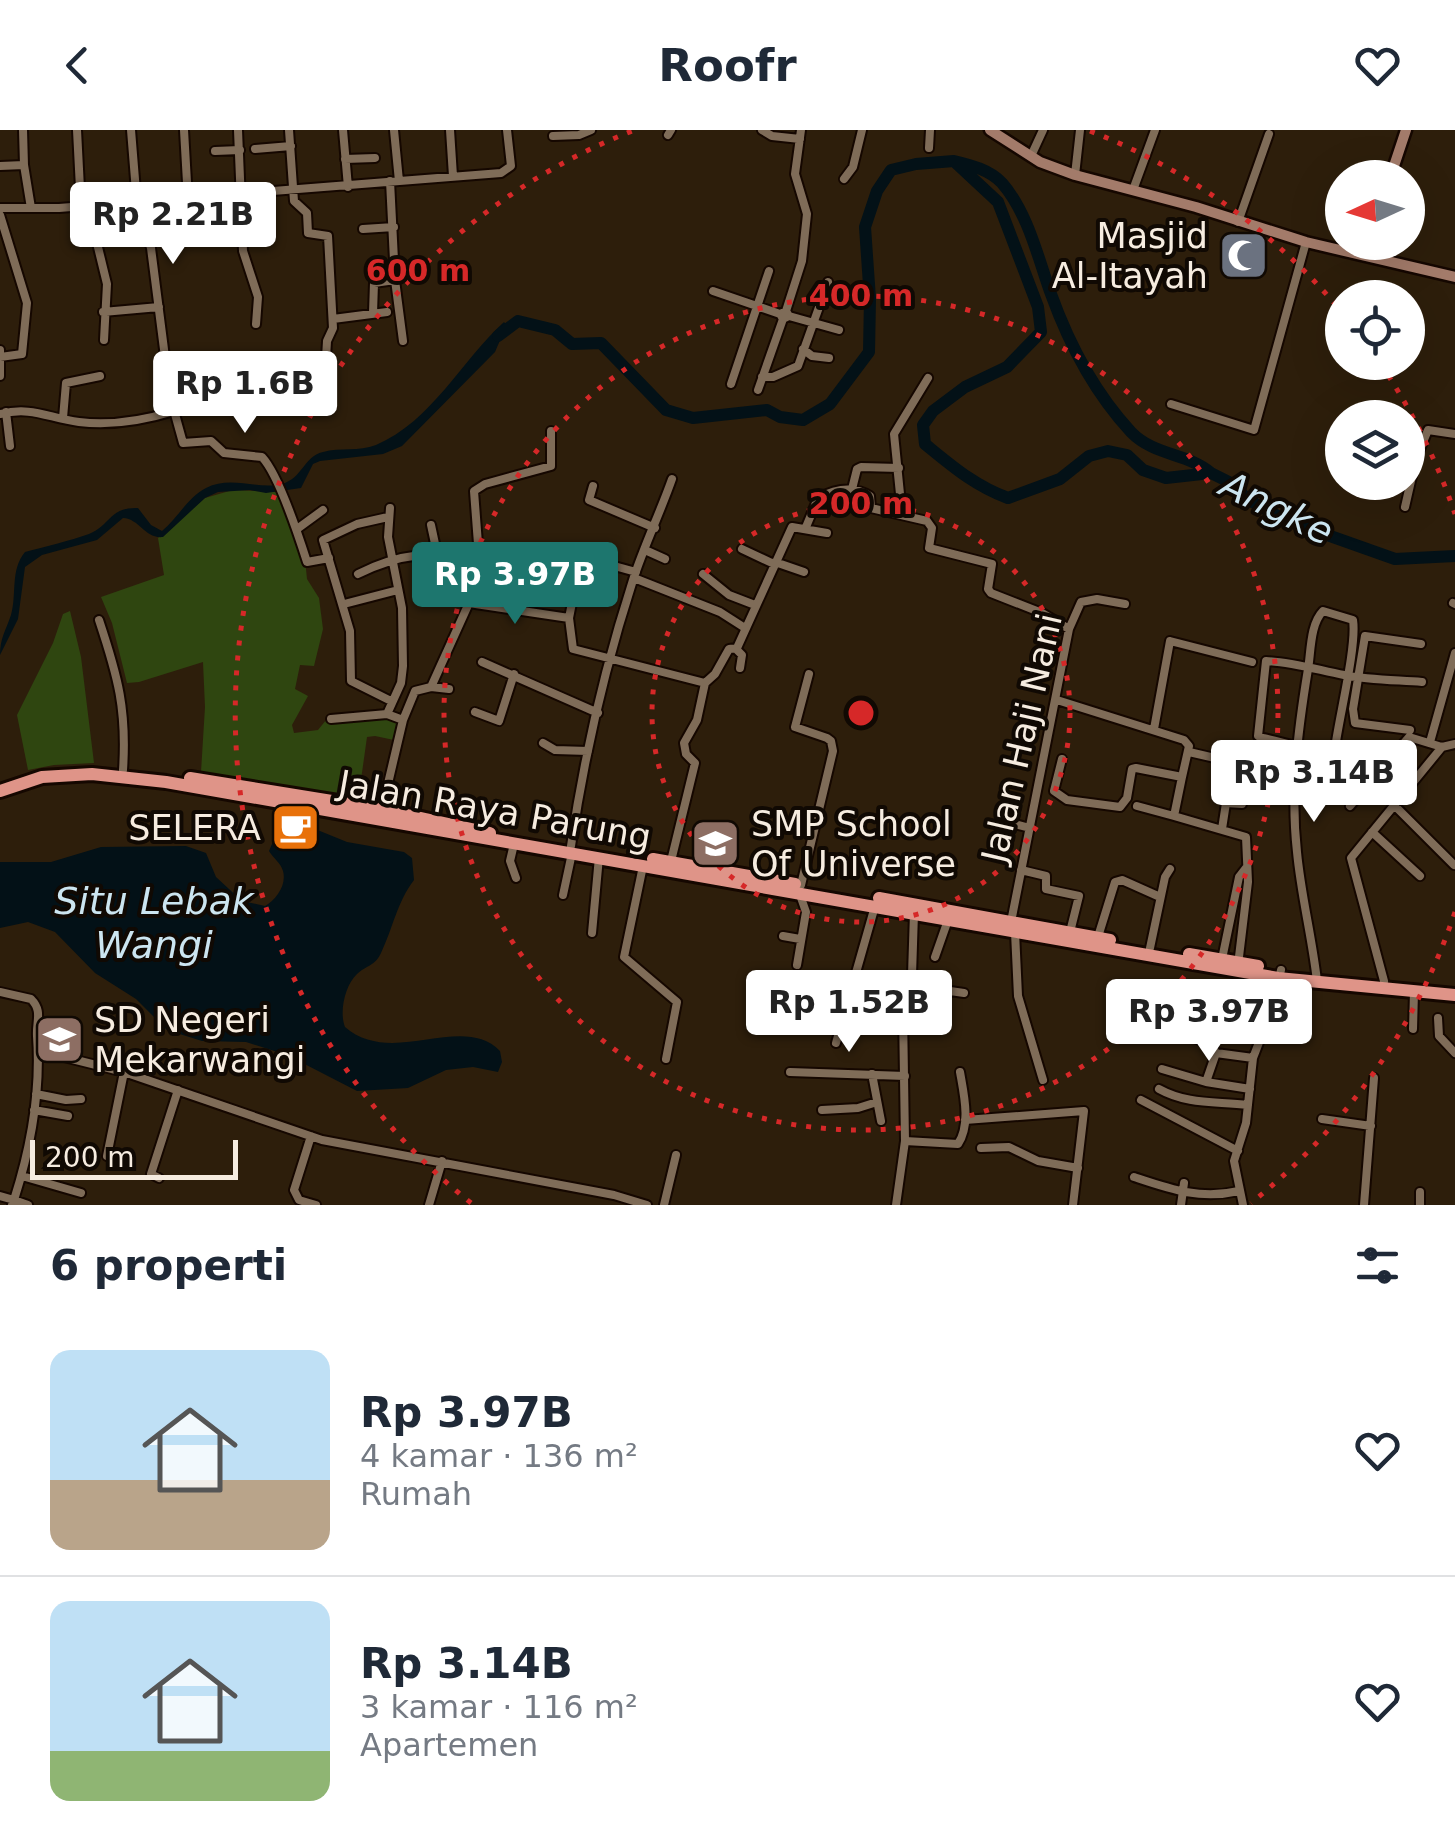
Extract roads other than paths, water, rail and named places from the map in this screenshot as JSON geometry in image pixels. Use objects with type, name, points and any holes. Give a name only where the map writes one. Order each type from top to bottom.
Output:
[{"type":"highway","name":"Jalan Raya Parung","points":[[0,783],[49,768],[91,767],[240,785],[382,809],[514,844],[670,861],[875,906],[1012,928]]},
{"type":"highway","name":"Jalan Raya Parung","points":[[0,790],[42,777],[92,774],[166,782],[1222,963]]},
{"type":"highway","name":"Jalan Raya Parung","points":[[1096,942],[1150,948],[1280,974],[1414,992],[1449,990]]},
{"type":"highway","name":"Jalan Raya Parung","points":[[1316,978],[1384,981],[1449,990]]},
{"type":"main road","points":[[990,130],[1032,156],[1076,175],[1325,247]]},
{"type":"main road","points":[[1396,160],[1406,130]]},
{"type":"main road","points":[[1379,260],[1455,277]]},
{"type":"street","points":[[10,130],[23,132],[32,208]]},
{"type":"street","points":[[77,130],[83,208],[96,240],[106,284],[104,340]]},
{"type":"street","points":[[131,130],[137,204],[151,248],[174,411],[183,443],[211,441],[224,453],[262,457],[297,529],[307,562],[329,558]]},
{"type":"street","points":[[184,130],[188,200]]},
{"type":"street","points":[[238,130],[243,251],[258,297],[256,324]]},
{"type":"street","points":[[257,366],[326,358],[333,319],[327,235],[308,233],[307,213],[295,204],[289,130]]},
{"type":"street","points":[[343,130],[348,187]]},
{"type":"street","points":[[394,130],[395,280],[404,341]]},
{"type":"street","points":[[450,130],[453,176]]},
{"type":"street","points":[[0,357],[22,354],[27,309],[0,212],[501,173],[510,169],[508,130]]},
{"type":"street","points":[[552,136],[579,135],[591,130]]},
{"type":"street","points":[[758,390],[799,274],[807,214],[796,188],[801,134],[772,136],[762,130]]},
{"type":"street","points":[[844,179],[853,167],[862,130]]},
{"type":"street","points":[[929,148],[930,130]]},
{"type":"street","points":[[1032,156],[1043,130]]},
{"type":"street","points":[[1076,175],[1080,130]]},
{"type":"street","points":[[1133,190],[1155,130]]},
{"type":"street","points":[[1238,222],[1268,134]]},
{"type":"street","points":[[255,149],[290,146]]},
{"type":"street","points":[[216,151],[240,150]]},
{"type":"street","points":[[345,160],[375,158]]},
{"type":"street","points":[[0,166],[24,165]]},
{"type":"street","points":[[362,229],[394,227]]},
{"type":"street","points":[[1171,404],[1254,430],[1306,242]]},
{"type":"street","points":[[731,384],[768,271]]},
{"type":"street","points":[[372,314],[374,283],[395,280]]},
{"type":"street","points":[[798,366],[828,282]]},
{"type":"street","points":[[713,292],[838,330]]},
{"type":"street","points":[[104,312],[159,307]]},
{"type":"street","points":[[333,319],[387,312]]},
{"type":"street","points":[[0,350],[0,376]]},
{"type":"street","points":[[803,350],[812,356],[829,358]]},
{"type":"street","points":[[762,378],[798,366],[812,356]]},
{"type":"street","points":[[166,362],[215,358]]},
{"type":"street","points":[[64,418],[66,382],[100,376]]},
{"type":"street","points":[[902,514],[894,434],[928,378]]},
{"type":"street","points":[[10,446],[3,413],[21,409],[114,424],[174,411]]},
{"type":"street","points":[[1425,436],[1428,430],[1455,434]]},
{"type":"street","points":[[430,687],[469,603],[478,561],[474,491],[485,484],[551,466],[551,431]]},
{"type":"street","points":[[852,489],[861,466],[898,468]]},
{"type":"street","points":[[563,896],[588,751],[610,657],[622,636],[635,575],[672,478]]},
{"type":"street","points":[[593,486],[589,500],[654,528]]},
{"type":"street","points":[[806,527],[818,498],[836,490],[868,494],[871,508],[930,524],[929,548],[992,564],[989,592],[1069,629]]},
{"type":"street","points":[[1405,507],[1406,500]]},
{"type":"street","points":[[297,529],[323,510]]},
{"type":"street","points":[[387,714],[403,676],[403,630],[389,512],[324,538],[352,644],[352,683],[391,701]]},
{"type":"street","points":[[432,525],[436,552]]},
{"type":"street","points":[[736,649],[792,527],[827,533]]},
{"type":"street","points":[[742,549],[804,572]]},
{"type":"street","points":[[645,550],[665,559]]},
{"type":"street","points":[[560,551],[635,575],[720,612],[745,628]]},
{"type":"street","points":[[358,574],[393,561],[436,552],[478,561]]},
{"type":"street","points":[[581,558],[569,618],[573,648],[705,683]]},
{"type":"street","points":[[704,574],[729,595],[755,606]]},
{"type":"street","points":[[344,604],[398,590]]},
{"type":"street","points":[[998,611],[1003,599]]},
{"type":"street","name":"Jalan Haji Nani","points":[[1043,1080],[1018,996],[1012,928],[1021,870],[1069,629],[1081,602],[1088,599],[1125,604]]},
{"type":"street","points":[[469,603],[569,618]]},
{"type":"street","points":[[1316,978],[1297,852],[1296,744],[1308,668],[1316,620],[1323,611],[1353,620],[1346,676],[1332,748],[1320,750],[1296,744],[1263,738],[1258,734],[1266,661],[1272,661],[1308,668],[1346,676],[1422,682]]},
{"type":"street","points":[[99,620],[121,688],[125,723],[123,770]]},
{"type":"street","points":[[1410,730],[1355,723],[1352,718],[1357,677],[1365,636],[1421,644]]},
{"type":"street","points":[[1154,729],[1170,641],[1252,662]]},
{"type":"street","points":[[670,861],[696,763],[686,754],[684,743],[697,720],[705,683],[716,674],[729,649],[742,655],[740,668]]},
{"type":"street","points":[[1430,742],[1455,654]]},
{"type":"street","points":[[482,662],[598,712]]},
{"type":"street","points":[[476,712],[499,722],[514,674]]},
{"type":"street","points":[[797,965],[806,912],[800,889],[833,751],[827,738],[795,727],[809,674]]},
{"type":"street","points":[[382,809],[403,720],[416,691],[430,687],[449,689]]},
{"type":"street","points":[[1057,700],[1184,740],[1189,752],[1174,816]]},
{"type":"street","points":[[331,719],[387,714],[403,720]]},
{"type":"street","points":[[1397,751],[1368,750],[1350,805],[1397,751],[1409,737],[1442,747],[1455,744]]},
{"type":"street","points":[[543,743],[554,750],[588,751]]},
{"type":"street","points":[[1384,981],[1351,858],[1442,747]]},
{"type":"street","points":[[1189,752],[1245,765],[1242,804],[1226,803],[1222,828]]},
{"type":"street","points":[[1062,759],[1054,791],[1067,800],[1120,807],[1126,798],[1132,769],[1136,768],[1182,777]]},
{"type":"street","points":[[1394,805],[1454,865]]},
{"type":"street","points":[[1138,806],[1222,828],[1247,840],[1238,966]]},
{"type":"street","points":[[1011,822],[1030,828]]},
{"type":"street","points":[[1372,832],[1420,876]]},
{"type":"street","points":[[514,844],[510,862],[516,878]]},
{"type":"street","points":[[592,932],[598,856]]},
{"type":"street","points":[[643,865],[624,957],[677,1002],[666,1058]]},
{"type":"street","points":[[1222,963],[1238,877],[1246,868]]},
{"type":"street","points":[[1150,948],[1170,869]]},
{"type":"street","points":[[1021,870],[1046,876],[1046,889],[1080,896],[1069,937]]},
{"type":"street","points":[[1096,942],[1117,880],[1160,897]]},
{"type":"street","points":[[1235,892],[1245,896]]},
{"type":"street","points":[[836,1043],[875,906]]},
{"type":"street","points":[[896,1205],[905,1142],[902,1024],[909,990],[914,913]]},
{"type":"street","points":[[935,957],[948,920]]},
{"type":"street","points":[[783,936],[800,938]]},
{"type":"street","points":[[1243,1205],[1234,1166],[1254,1058],[1280,974]]},
{"type":"street","points":[[909,990],[944,998],[950,991],[964,992]]},
{"type":"street","points":[[0,992],[24,996],[36,1005],[40,1052],[34,1110],[13,1202]]},
{"type":"street","points":[[1413,1029],[1414,992]]},
{"type":"street","points":[[1438,1018],[1440,1036],[1455,1053]]},
{"type":"street","points":[[1170,1030],[1211,1044],[1216,1053],[1206,1082]]},
{"type":"street","points":[[40,1052],[124,1072],[310,1136],[614,1194],[641,1204]]},
{"type":"street","points":[[1216,1053],[1254,1058]]},
{"type":"street","points":[[1162,1068],[1206,1082],[1250,1089]]},
{"type":"street","points":[[107,1156],[124,1072]]},
{"type":"street","points":[[790,1072],[905,1076]]},
{"type":"street","points":[[905,1142],[958,1144],[964,1136],[965,1120],[960,1072]]},
{"type":"street","points":[[872,1074],[882,1122]]},
{"type":"street","points":[[1364,1205],[1374,1078]]},
{"type":"street","points":[[1159,1089],[1194,1102],[1248,1105]]},
{"type":"street","points":[[159,1178],[150,1170],[162,1148],[178,1090]]},
{"type":"street","points":[[36,1094],[81,1099]]},
{"type":"street","points":[[1141,1100],[1238,1151]]},
{"type":"street","points":[[822,1110],[858,1108],[877,1102]]},
{"type":"street","points":[[34,1110],[68,1116]]},
{"type":"street","points":[[965,1120],[1083,1110],[1086,1114],[1074,1205]]},
{"type":"street","points":[[1322,1119],[1371,1126]]},
{"type":"street","points":[[310,1136],[294,1190],[299,1200],[316,1205]]},
{"type":"street","points":[[980,1148],[1008,1148],[1038,1161],[1078,1168]]},
{"type":"street","points":[[664,1205],[676,1155]]},
{"type":"street","points":[[429,1205],[442,1161]]},
{"type":"street","points":[[22,1176],[81,1193]]},
{"type":"street","points":[[1134,1177],[1164,1190],[1183,1188],[1222,1195],[1239,1192]]},
{"type":"street","points":[[1181,1205],[1183,1188]]},
{"type":"street","points":[[1420,1192],[1420,1205]]},
{"type":"street","points":[[0,1196],[28,1205]]},
{"type":"water","points":[[504,322],[510,329],[495,352],[402,446],[383,454],[320,461],[313,464],[301,488],[266,493],[218,492],[205,498],[163,537],[123,518],[97,540],[42,555],[25,567],[18,619],[0,655],[13,607],[17,566],[25,552],[89,534],[128,508],[138,508],[151,525],[162,531],[194,497],[215,484],[282,484],[316,455],[376,445],[430,406]]},
{"type":"water","name":"Situ Lebak Wangi","points":[[288,818],[347,842],[404,852],[412,858],[414,880],[381,953],[357,974],[346,992],[345,1027],[384,1043],[447,1037],[484,1040],[500,1051],[502,1062],[498,1072],[473,1067],[446,1070],[408,1088],[357,1091],[287,1055],[246,1042],[202,1041],[167,1030],[136,999],[95,973],[55,932],[28,922],[0,928],[0,862],[51,862],[101,847],[186,846],[206,853],[216,877],[242,901],[265,906],[282,887],[282,868],[269,851],[281,823]]},
{"type":"waterway","points":[[954,161],[992,175],[1011,195],[1026,222],[1075,349],[1118,417],[1140,440],[1211,473]]},
{"type":"waterway","name":"Angke","points":[[498,336],[518,321],[555,330],[572,344],[601,343],[666,410],[693,418],[767,410],[780,417],[803,420],[830,404],[869,352],[865,227],[877,191],[891,170],[954,161],[998,202],[1038,307],[1041,332],[1007,367],[965,387],[933,411],[923,425],[925,444],[945,460],[974,481],[1008,498],[1060,479],[1089,456],[1108,451],[1127,455],[1143,470],[1166,478],[1211,473],[1285,520],[1395,559],[1455,556]]},
{"type":"place","name":"Masjid Al-Itayah","points":[[1243,256]]},
{"type":"place","name":"SELERA","points":[[296,828]]},
{"type":"place","name":"SMP School Of Universe","points":[[716,844]]},
{"type":"place","name":"SD Negeri Mekarwangi","points":[[59,1040]]}]
